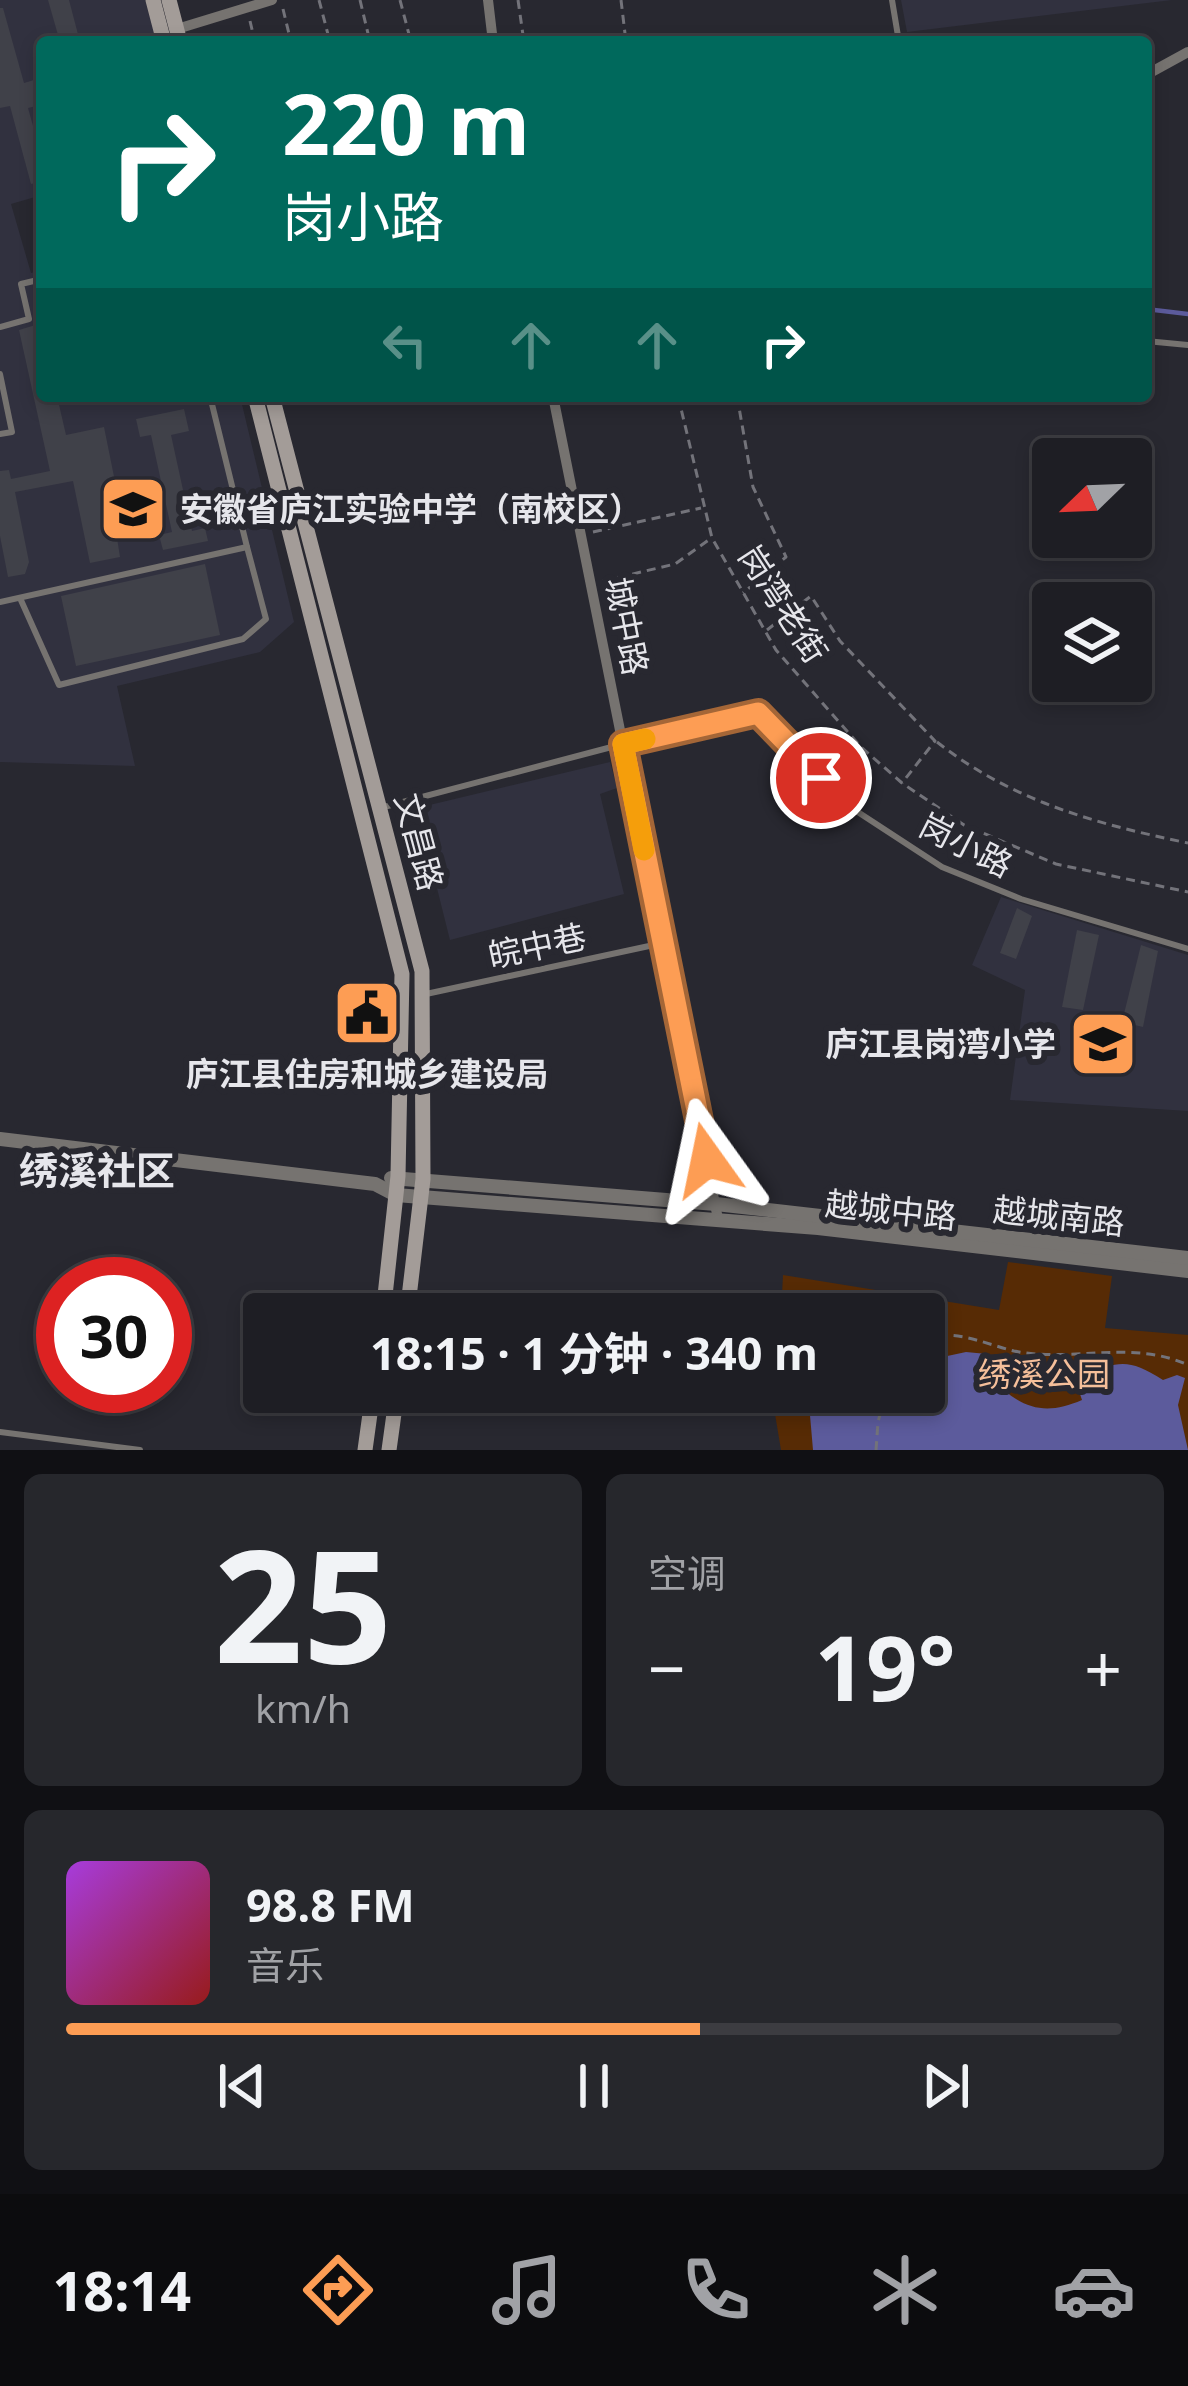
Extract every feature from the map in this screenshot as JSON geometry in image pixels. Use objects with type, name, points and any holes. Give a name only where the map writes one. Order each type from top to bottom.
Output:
[{"type":"main road","points":[[153,0],[162,36]]},
{"type":"main road","points":[[169,0],[178,35]]},
{"type":"main road","name":"文昌路","points":[[256,402],[402,974],[398,1176],[385,1293]]},
{"type":"main road","name":"文昌路","points":[[274,402],[422,971],[422,1188],[409,1293]]},
{"type":"main road","points":[[365,1450],[370,1413]]},
{"type":"main road","points":[[389,1450],[394,1413]]},
{"type":"street","points":[[178,35],[276,0]]},
{"type":"street","points":[[488,0],[492,36]]},
{"type":"street","points":[[1152,72],[1188,52]]},
{"type":"street","name":"城中路","points":[[554,402],[717,1211]]},
{"type":"street","name":"越城中路","points":[[0,1139],[375,1184],[395,1195],[422,1188],[717,1211],[1188,1270]]},
{"type":"street","name":"越城中路","points":[[375,1184],[398,1176],[422,1188]]},
{"type":"street","name":"越城南路","points":[[717,1211],[1188,1258]]},
{"type":"lane","points":[[892,0],[898,36]]},
{"type":"lane","points":[[0,327],[29,319],[21,284],[36,280]]},
{"type":"lane","points":[[1152,342],[1188,345]]},
{"type":"lane","points":[[0,374],[12,431],[0,434]]},
{"type":"lane","points":[[20,598],[59,686],[243,639],[266,619],[211,402]]},
{"type":"lane","points":[[0,602],[247,547]]},
{"type":"lane","name":"岗小路","points":[[623,744],[758,713],[844,802],[942,867],[1022,899],[1188,949]]},
{"type":"lane","points":[[379,808],[623,744]]},
{"type":"lane","name":"皖中巷","points":[[422,995],[663,943]]},
{"type":"lane","points":[[0,1432],[72,1446],[140,1450]]},
{"type":"path","points":[[276,0],[289,36]]},
{"type":"path","points":[[319,0],[328,36]]},
{"type":"path","points":[[360,0],[369,36]]},
{"type":"path","points":[[400,0],[409,36]]},
{"type":"path","points":[[518,0],[523,36]]},
{"type":"path","points":[[621,0],[625,36]]},
{"type":"path","points":[[246,8],[253,36]]},
{"type":"path","name":"岗湾老街","points":[[679,402],[712,538],[776,650],[861,747],[902,783],[964,825],[1056,864],[1188,892]]},
{"type":"path","points":[[738,402],[753,487],[786,557],[743,593]]},
{"type":"path","points":[[581,535],[703,508]]},
{"type":"path","points":[[591,584],[675,564],[712,538]]},
{"type":"path","points":[[766,631],[811,596],[840,641],[935,741],[998,784],[1071,816],[1188,843]]},
{"type":"path","points":[[902,783],[935,741]]},
{"type":"path","points":[[945,1336],[1016,1351],[1093,1355],[1120,1349],[1163,1354],[1188,1365]]},
{"type":"path","points":[[876,1450],[882,1413]]},
{"type":"shaded area","name":"安徽省庐江实验中学（南校区）","points":[[0,0],[145,0],[155,36],[36,36],[36,197],[11,204],[31,273],[36,272],[36,402],[241,402],[294,622],[260,652],[117,686],[135,766],[0,762]]},
{"type":"shaded area","points":[[901,0],[1172,0],[907,32]]},
{"type":"shaded area","points":[[610,762],[617,788],[600,794],[624,894],[450,940],[417,808]]},
{"type":"shaded area","name":"庐江县岗湾小学","points":[[1001,897],[1188,955],[1188,1111],[1010,1100],[1025,990],[972,965]]},
{"type":"shaded area","points":[[966,1352],[1007,1362],[1004,1390],[1041,1408],[1082,1400],[1079,1391],[1087,1387],[1083,1375],[1115,1365],[1132,1365],[1163,1380],[1177,1375],[1185,1378],[1178,1405],[1188,1450],[813,1450],[810,1413],[945,1413],[945,1356]]},
{"type":"green space","name":"绣溪公园","points":[[1008,1262],[1112,1276],[1105,1328],[1188,1335],[1188,1450],[781,1450],[775,1413],[945,1413],[945,1301],[999,1310]]},
{"type":"green space","name":"绣溪公园","points":[[783,1275],[894,1293],[782,1293]]},
{"type":"building","points":[[48,0],[69,0],[78,36],[58,36]]},
{"type":"building","points":[[3,8],[24,83],[34,80],[36,88],[36,106],[28,108],[36,137],[36,183],[31,184],[10,106],[0,108]]},
{"type":"building","points":[[36,325],[36,402],[58,402],[66,435],[104,427],[126,536],[117,538],[120,557],[90,563],[73,481],[15,492],[29,562],[25,574],[8,577],[0,536],[0,471],[9,470],[11,479],[50,471],[19,330]]},
{"type":"building","points":[[184,409],[189,431],[171,435],[192,531],[205,528],[208,541],[163,550],[159,535],[172,532],[151,435],[140,437],[136,419]]},
{"type":"building","points":[[205,564],[220,635],[76,666],[61,596]]},
{"type":"building","points":[[1017,908],[1032,916],[1016,959],[1000,953]]},
{"type":"building","points":[[1077,930],[1099,935],[1083,1010],[1062,1007]]},
{"type":"building","points":[[1141,945],[1158,951],[1143,1027],[1122,1022]]},
{"type":"waterway","points":[[1152,310],[1188,314]]},
{"type":"slow traffic","points":[[644,850],[623,744],[645,739]]},
{"type":"place","name":"安徽省庐江实验中学（南校区）","points":[[133,509]]},
{"type":"place","name":"庐江县住房和城乡建设局","points":[[367,1013]]},
{"type":"place","name":"庐江县岗湾小学","points":[[1103,1044]]},
{"type":"district","name":"绣溪社区","points":[[97,1171]]},
{"type":"route","points":[[707,1160],[623,744],[758,713],[821,778]]}]
